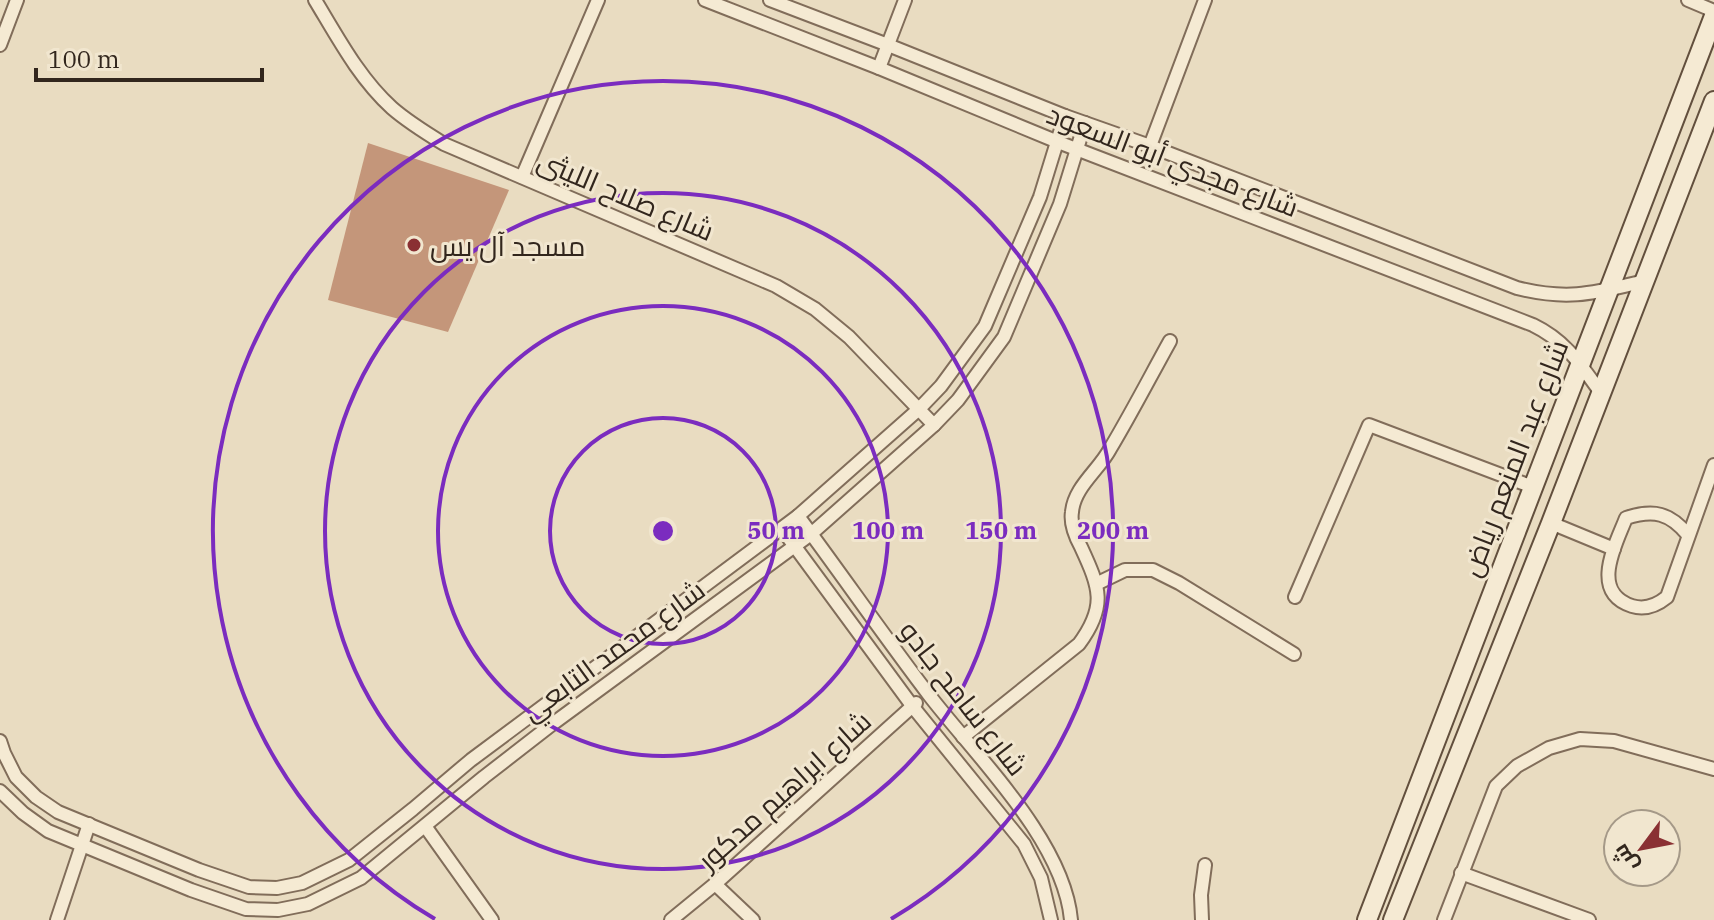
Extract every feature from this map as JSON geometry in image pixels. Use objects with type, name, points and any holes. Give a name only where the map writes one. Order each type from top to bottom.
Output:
[{"type":"street","points":[[0,45],[17,0]]},
{"type":"street","name":"شارع صلاح الليثى","points":[[315,0],[370,85],[417,128],[444,144],[776,286],[815,309],[849,337],[934,425]]},
{"type":"street","points":[[522,177],[598,0]]},
{"type":"street","name":"شارع مجدي أبو السعود","points":[[705,0],[1058,142],[1547,332],[1560,341],[1601,393]]},
{"type":"street","name":"شارع مجدي أبو السعود","points":[[770,0],[1517,288],[1539,294],[1586,295],[1645,281]]},
{"type":"street","points":[[879,68],[905,0]]},
{"type":"street","points":[[1150,146],[1205,0]]},
{"type":"street","points":[[1688,0],[1714,13]]},
{"type":"street","name":"شارع عبد المنعم رياض","points":[[1367,920],[1714,13]]},
{"type":"street","name":"شارع عبد المنعم رياض","points":[[1393,920],[1714,101]]},
{"type":"street","name":"شارع محمد التابعي","points":[[0,741],[16,777],[36,797],[58,812],[199,870],[249,887],[277,888],[302,883],[349,860],[471,760],[782,529],[919,409],[941,386],[985,326],[1034,211],[1065,116]]},
{"type":"street","name":"شارع محمد التابعي","points":[[0,791],[48,831],[191,890],[246,909],[278,910],[308,904],[361,878],[484,777],[811,534],[958,400],[1004,337],[1048,234],[1085,123]]},
{"type":"street","points":[[1485,306],[1495,280]]},
{"type":"street","points":[[963,737],[1079,644],[1090,629],[1098,611],[1096,584],[1074,533],[1071,511],[1079,490],[1108,453],[1170,341]]},
{"type":"street","points":[[1295,597],[1369,425],[1533,487]]},
{"type":"street","points":[[1688,535],[1667,517],[1654,513],[1640,513],[1626,518],[1608,567],[1607,578],[1617,597],[1626,604],[1648,607],[1667,597],[1714,465]]},
{"type":"street","name":"شارع سامح جادو","points":[[798,516],[928,693],[1039,836],[1059,871],[1071,920]]},
{"type":"street","points":[[1551,523],[1614,549]]},
{"type":"street","name":"شارع سامح جادو","points":[[782,529],[913,707],[1024,844],[1041,878],[1051,920]]},
{"type":"street","points":[[1096,584],[1125,570],[1153,570],[1294,654]]},
{"type":"street","name":"شارع ابراهيم مدكور","points":[[671,920],[928,693]]},
{"type":"street","points":[[1444,920],[1496,786],[1517,766],[1549,748],[1580,739],[1614,741],[1714,768]]},
{"type":"street","points":[[471,760],[484,777]]},
{"type":"street","points":[[57,920],[89,824]]},
{"type":"street","points":[[425,826],[492,920]]},
{"type":"street","points":[[1202,920],[1205,865]]},
{"type":"street","points":[[1461,873],[1589,920]]},
{"type":"street","points":[[715,884],[753,920]]},
{"type":"building","name":"مسجد آل يس","points":[[368,143],[509,190],[448,332],[328,300]]},
{"type":"place","name":"مسجد آل يس","points":[[414,245]]}]
